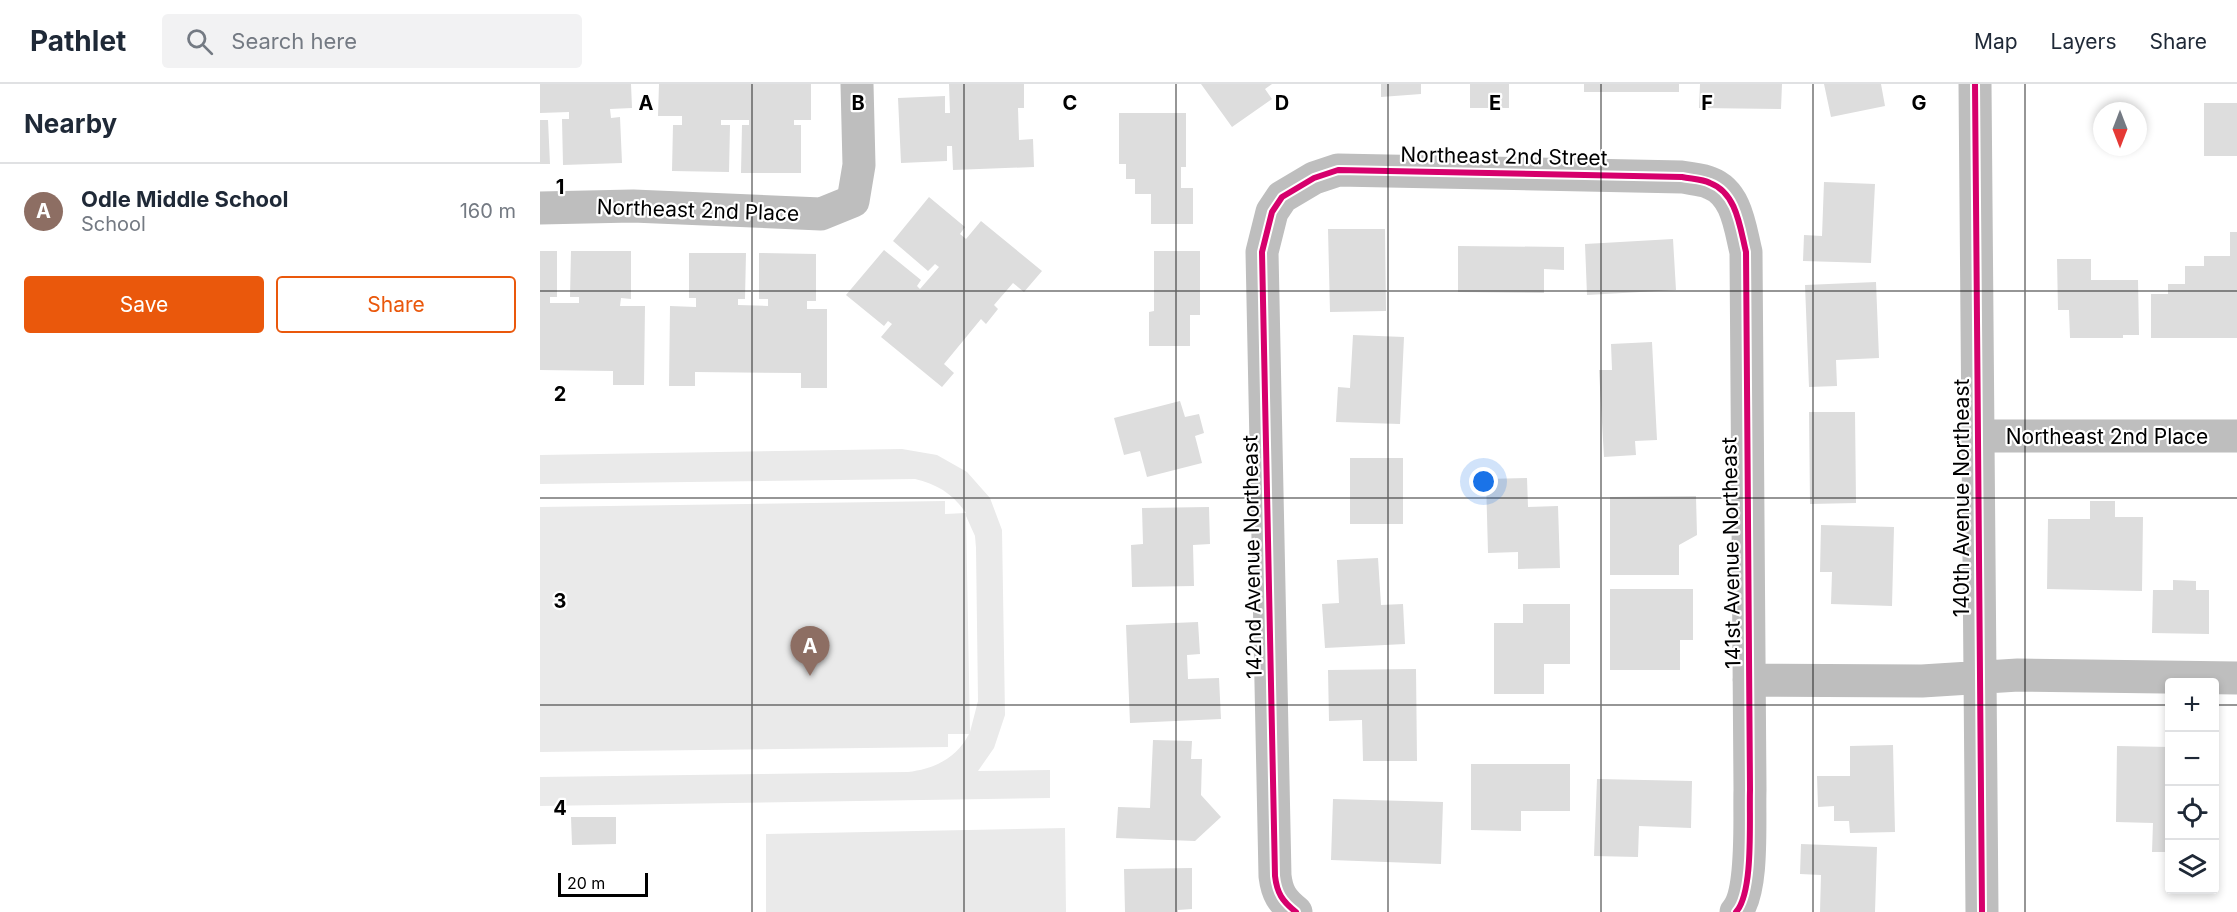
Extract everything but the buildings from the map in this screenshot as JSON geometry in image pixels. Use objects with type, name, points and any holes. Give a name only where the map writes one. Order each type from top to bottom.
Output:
[{"type":"street","name":"Northeast 2nd Place","points":[[540,208],[633,206],[821,214],[853,201],[859,165],[857,84]]},
{"type":"street","name":"140th Avenue Northeast","points":[[1974,84],[1982,912]]},
{"type":"street","name":"Northeast 2nd Street","points":[[1282,197],[1314,178],[1338,170],[1663,175],[1712,183],[1727,195]]},
{"type":"street","name":"141st Avenue Northeast","points":[[1727,195],[1736,210],[1746,252],[1748,870],[1745,894],[1736,912]]},
{"type":"street","name":"142nd Avenue Northeast","points":[[1282,197],[1272,212],[1262,252],[1275,876],[1277,891],[1284,902],[1296,912]]},
{"type":"street","name":"Northeast 2nd Place","points":[[1977,436],[2237,436]]},
{"type":"street","points":[[1749,680],[1922,681],[1978,677],[2237,678]]},
{"type":"shaded area","points":[[902,449],[937,455],[967,472],[990,498],[1002,530],[1005,715],[994,748],[978,771],[1050,770],[1050,798],[540,806],[540,777],[908,772],[944,761],[958,750],[969,734],[948,734],[948,747],[540,752],[540,507],[945,501],[945,514],[966,513],[956,500],[944,491],[915,479],[540,484],[540,455]],"holes":[[[966,516],[975,536],[978,701],[970,732]]]},
{"type":"shaded area","points":[[1065,828],[1066,912],[766,912],[766,834]]},
{"type":"cycle path","points":[[1975,84],[1982,912]]},
{"type":"cycle path","points":[[1296,912],[1281,896],[1275,876],[1262,252],[1272,212],[1282,197],[1314,178],[1338,170],[1682,177],[1710,183],[1719,188],[1732,203],[1746,252],[1750,790],[1748,872],[1746,889],[1736,912]]},
{"type":"place","name":"Odle Middle School","points":[[810,676]]}]
